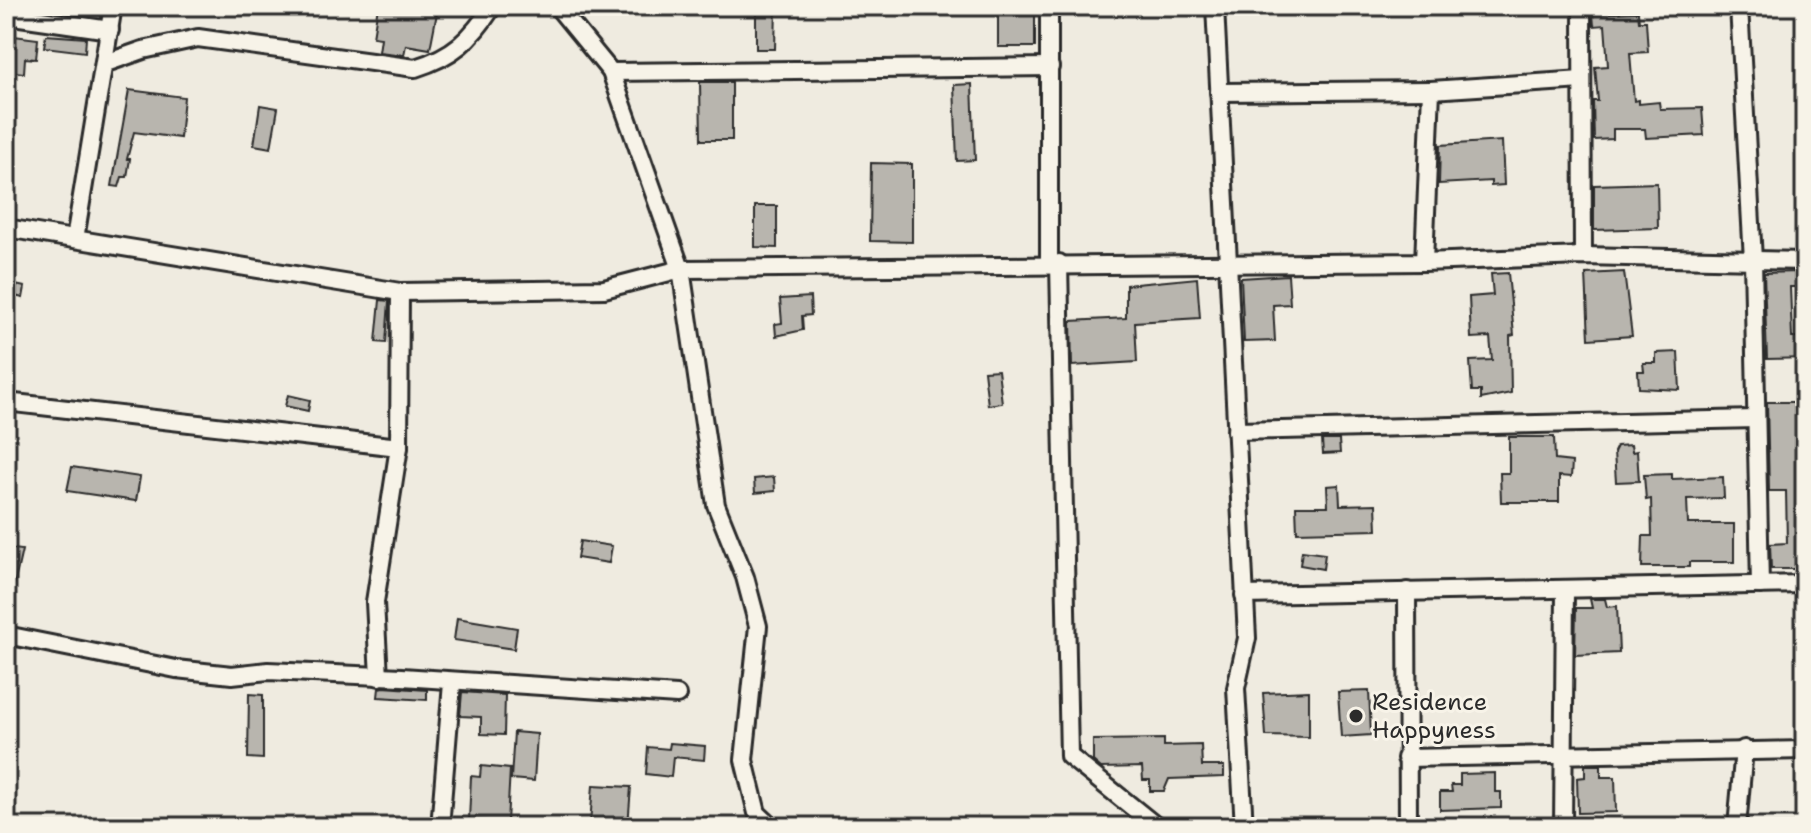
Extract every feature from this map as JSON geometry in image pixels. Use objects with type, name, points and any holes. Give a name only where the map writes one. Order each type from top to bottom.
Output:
[{"type":"street","points":[[75,239],[113,6]]},
{"type":"street","points":[[106,63],[198,38],[415,68],[442,60],[465,44],[493,6]]},
{"type":"street","points":[[557,6],[611,72],[681,269],[716,505],[745,577],[758,626],[744,760],[757,813],[772,827]]},
{"type":"street","points":[[1049,6],[1069,756],[1157,827]]},
{"type":"street","points":[[1215,6],[1247,638],[1236,688],[1244,827]]},
{"type":"street","points":[[1582,6],[1583,256]]},
{"type":"street","points":[[1739,6],[1753,260],[1760,585]]},
{"type":"street","points":[[6,15],[110,30]]},
{"type":"street","points":[[611,72],[1050,67]]},
{"type":"street","points":[[1219,92],[1431,90],[1582,80]]},
{"type":"street","points":[[1424,262],[1431,90]]},
{"type":"street","points":[[6,228],[400,292],[604,289],[681,269],[1054,263],[1424,262],[1583,256],[1805,261]]},
{"type":"street","points":[[379,677],[376,579],[399,447],[400,292]]},
{"type":"street","points":[[6,402],[399,447]]},
{"type":"street","points":[[1236,431],[1756,419]]},
{"type":"street","points":[[1244,595],[1805,584]]},
{"type":"street","points":[[1563,827],[1567,755],[1565,589]]},
{"type":"street","points":[[1407,591],[1408,827]]},
{"type":"street","points":[[6,635],[176,669],[232,675],[268,671],[452,683],[515,682],[677,695]]},
{"type":"street","points":[[440,827],[452,683]]},
{"type":"street","points":[[1737,827],[1744,749]]},
{"type":"street","points":[[1406,758],[1805,750]]},
{"type":"building","points":[[378,6],[410,6],[437,13],[430,49],[406,45],[404,55],[379,52],[381,38],[373,37]]},
{"type":"building","points":[[756,6],[776,6],[775,49],[756,49]]},
{"type":"building","points":[[998,6],[1035,6],[1035,47],[998,47]]},
{"type":"building","points":[[1638,12],[1639,21],[1646,21],[1648,52],[1630,53],[1634,101],[1639,100],[1639,104],[1659,102],[1660,109],[1702,108],[1704,135],[1646,138],[1645,129],[1613,129],[1613,139],[1594,140],[1593,101],[1598,101],[1595,67],[1608,66],[1605,25],[1594,26],[1593,14]]},
{"type":"building","points":[[6,35],[38,39],[36,59],[25,58],[24,73],[6,71]]},
{"type":"building","points":[[46,35],[86,38],[85,52],[44,47]]},
{"type":"building","points":[[700,82],[732,82],[732,140],[701,140]]},
{"type":"building","points":[[972,84],[975,160],[957,161],[954,85]]},
{"type":"building","points":[[129,90],[184,97],[180,138],[134,132],[127,159],[130,159],[127,177],[122,177],[119,187],[112,186]]},
{"type":"building","points":[[260,105],[278,108],[271,148],[254,145]]},
{"type":"building","points":[[1502,141],[1504,185],[1491,186],[1491,181],[1439,184],[1440,145]]},
{"type":"building","points":[[871,163],[912,164],[912,242],[870,241]]},
{"type":"building","points":[[1657,183],[1658,228],[1594,230],[1594,185]]},
{"type":"building","points":[[755,206],[777,206],[777,248],[755,247]]},
{"type":"building","points":[[1624,272],[1632,336],[1589,339],[1586,274]]},
{"type":"building","points":[[1800,272],[1801,287],[1790,287],[1792,337],[1805,337],[1805,358],[1767,359],[1764,273]]},
{"type":"building","points":[[1508,273],[1514,335],[1510,336],[1511,393],[1481,399],[1481,391],[1472,391],[1470,361],[1492,360],[1490,337],[1471,338],[1469,297],[1493,295],[1491,274]]},
{"type":"building","points":[[1288,275],[1290,304],[1273,305],[1275,341],[1244,342],[1241,278]]},
{"type":"building","points":[[1197,278],[1200,318],[1135,322],[1137,362],[1072,366],[1071,321],[1126,318],[1126,285]]},
{"type":"building","points":[[6,283],[25,287],[23,298],[6,294]]},
{"type":"building","points":[[810,297],[811,315],[802,316],[803,330],[776,336],[775,324],[782,323],[780,299]]},
{"type":"building","points":[[380,300],[389,301],[386,343],[376,342]]},
{"type":"building","points":[[1678,352],[1680,390],[1639,388],[1638,371],[1644,371],[1643,363],[1656,363],[1656,353]]},
{"type":"building","points":[[998,370],[1002,403],[988,405],[984,371]]},
{"type":"building","points":[[288,395],[310,400],[308,411],[285,406]]},
{"type":"building","points":[[1767,402],[1805,402],[1802,569],[1771,569],[1770,544],[1787,543],[1786,491],[1769,491]]},
{"type":"building","points":[[1509,437],[1554,437],[1555,460],[1572,462],[1571,477],[1559,476],[1559,502],[1501,502],[1500,473],[1509,473]]},
{"type":"building","points":[[1322,440],[1339,440],[1340,453],[1323,454]]},
{"type":"building","points":[[1631,445],[1632,452],[1637,451],[1639,481],[1616,482],[1614,452],[1617,446]]},
{"type":"building","points":[[72,467],[140,477],[136,501],[67,491]]},
{"type":"building","points":[[1672,474],[1672,479],[1723,477],[1724,498],[1687,499],[1688,524],[1734,524],[1734,562],[1689,562],[1689,567],[1642,567],[1643,536],[1652,536],[1651,499],[1646,500],[1644,475]]},
{"type":"building","points":[[774,477],[775,491],[755,493],[754,479]]},
{"type":"building","points":[[1339,485],[1340,505],[1376,504],[1377,530],[1297,532],[1296,506],[1328,506],[1327,486]]},
{"type":"building","points":[[580,541],[612,546],[609,563],[577,558]]},
{"type":"building","points":[[6,548],[22,550],[13,590],[6,590]]},
{"type":"building","points":[[1302,551],[1325,554],[1323,569],[1300,565]]},
{"type":"building","points":[[1590,599],[1605,599],[1607,607],[1617,606],[1619,653],[1575,655],[1576,608],[1592,608]]},
{"type":"building","points":[[457,618],[517,628],[514,649],[454,640]]},
{"type":"building","points":[[379,688],[427,690],[427,700],[378,697]]},
{"type":"building","points":[[1309,691],[1309,737],[1266,736],[1263,693]]},
{"type":"building","points":[[1369,691],[1371,735],[1341,737],[1338,692]]},
{"type":"building","points":[[462,692],[505,695],[504,735],[481,734],[481,717],[460,716]]},
{"type":"building","points":[[249,694],[263,695],[263,759],[248,758]]},
{"type":"building","points":[[514,732],[537,734],[534,781],[511,779]]},
{"type":"building","points":[[1164,739],[1164,746],[1201,745],[1202,766],[1224,766],[1224,777],[1169,779],[1164,791],[1150,791],[1150,780],[1143,780],[1142,767],[1101,768],[1093,761],[1093,740]]},
{"type":"building","points":[[670,743],[705,746],[704,760],[673,757],[671,777],[646,774],[648,747],[669,749]]},
{"type":"building","points":[[1585,765],[1601,765],[1601,777],[1615,777],[1616,812],[1578,813],[1577,778],[1585,777]]},
{"type":"building","points":[[481,766],[510,769],[507,822],[469,820],[471,776],[480,777]]},
{"type":"building","points":[[1495,773],[1495,792],[1501,792],[1501,808],[1440,810],[1440,792],[1452,792],[1451,785],[1460,785],[1460,774]]},
{"type":"building","points":[[593,785],[631,787],[628,826],[590,824]]},
{"type":"place","name":"Residence Happyness","points":[[1356,716]]}]
